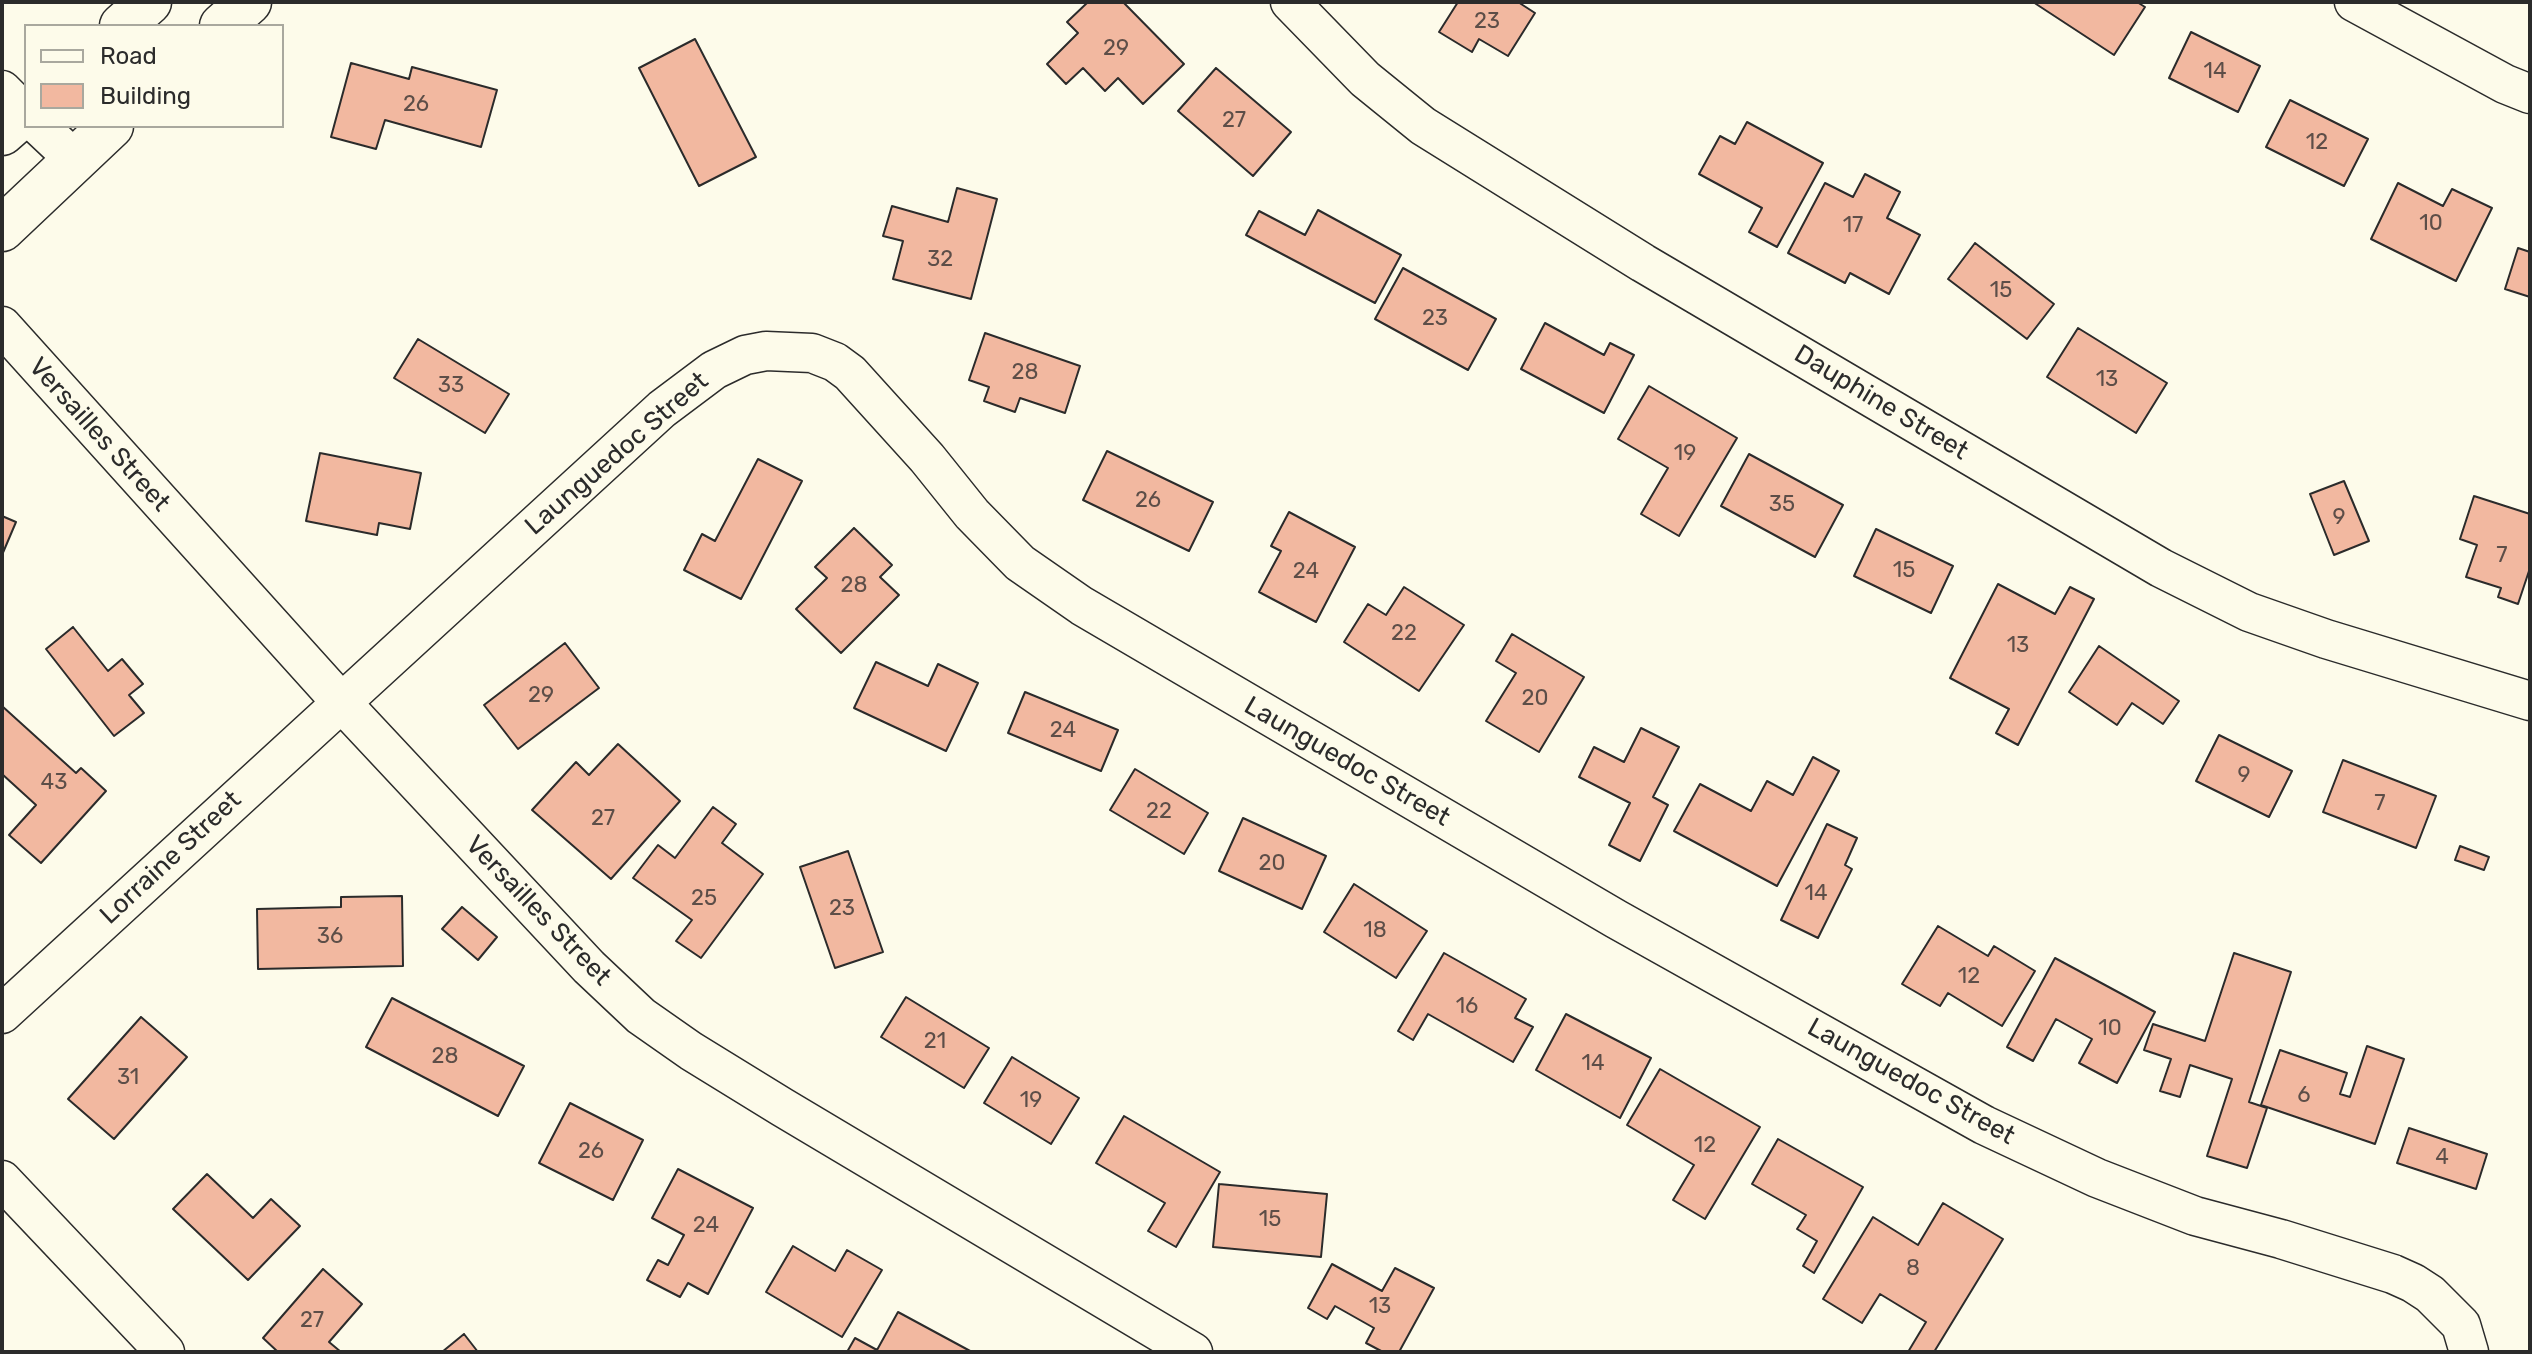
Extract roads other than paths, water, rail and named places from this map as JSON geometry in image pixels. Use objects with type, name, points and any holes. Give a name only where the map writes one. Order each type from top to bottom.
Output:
[{"type":"main road","points":[[124,24],[149,2]]},
{"type":"main road","points":[[224,24],[249,2]]},
{"type":"main road","points":[[2,229],[109,128]]},
{"type":"street","name":"Dauphine Street","points":[[1290,2],[1365,79],[1423,126],[1657,271],[2161,568],[2261,617],[2530,701]]},
{"type":"street","points":[[2354,2],[2505,84],[2530,94]]},
{"type":"street","points":[[37,128],[74,159]]},
{"type":"street","name":"Versailles Street","points":[[2,326],[341,702],[589,967],[641,1016],[769,1099],[1193,1352]]},
{"type":"street","name":"Launguedoc Street","points":[[341,702],[662,409],[714,370],[756,353],[812,353],[835,362],[850,373],[927,458],[972,514],[1020,563],[1082,606],[1616,919],[1984,1125],[2097,1178],[2195,1216],[2281,1239],[2413,1283],[2430,1294],[2461,1325],[2469,1352]]},
{"type":"street","name":"Lorraine Street","points":[[2,1014],[341,702]]},
{"type":"street","points":[[2,1180],[165,1352]]}]
